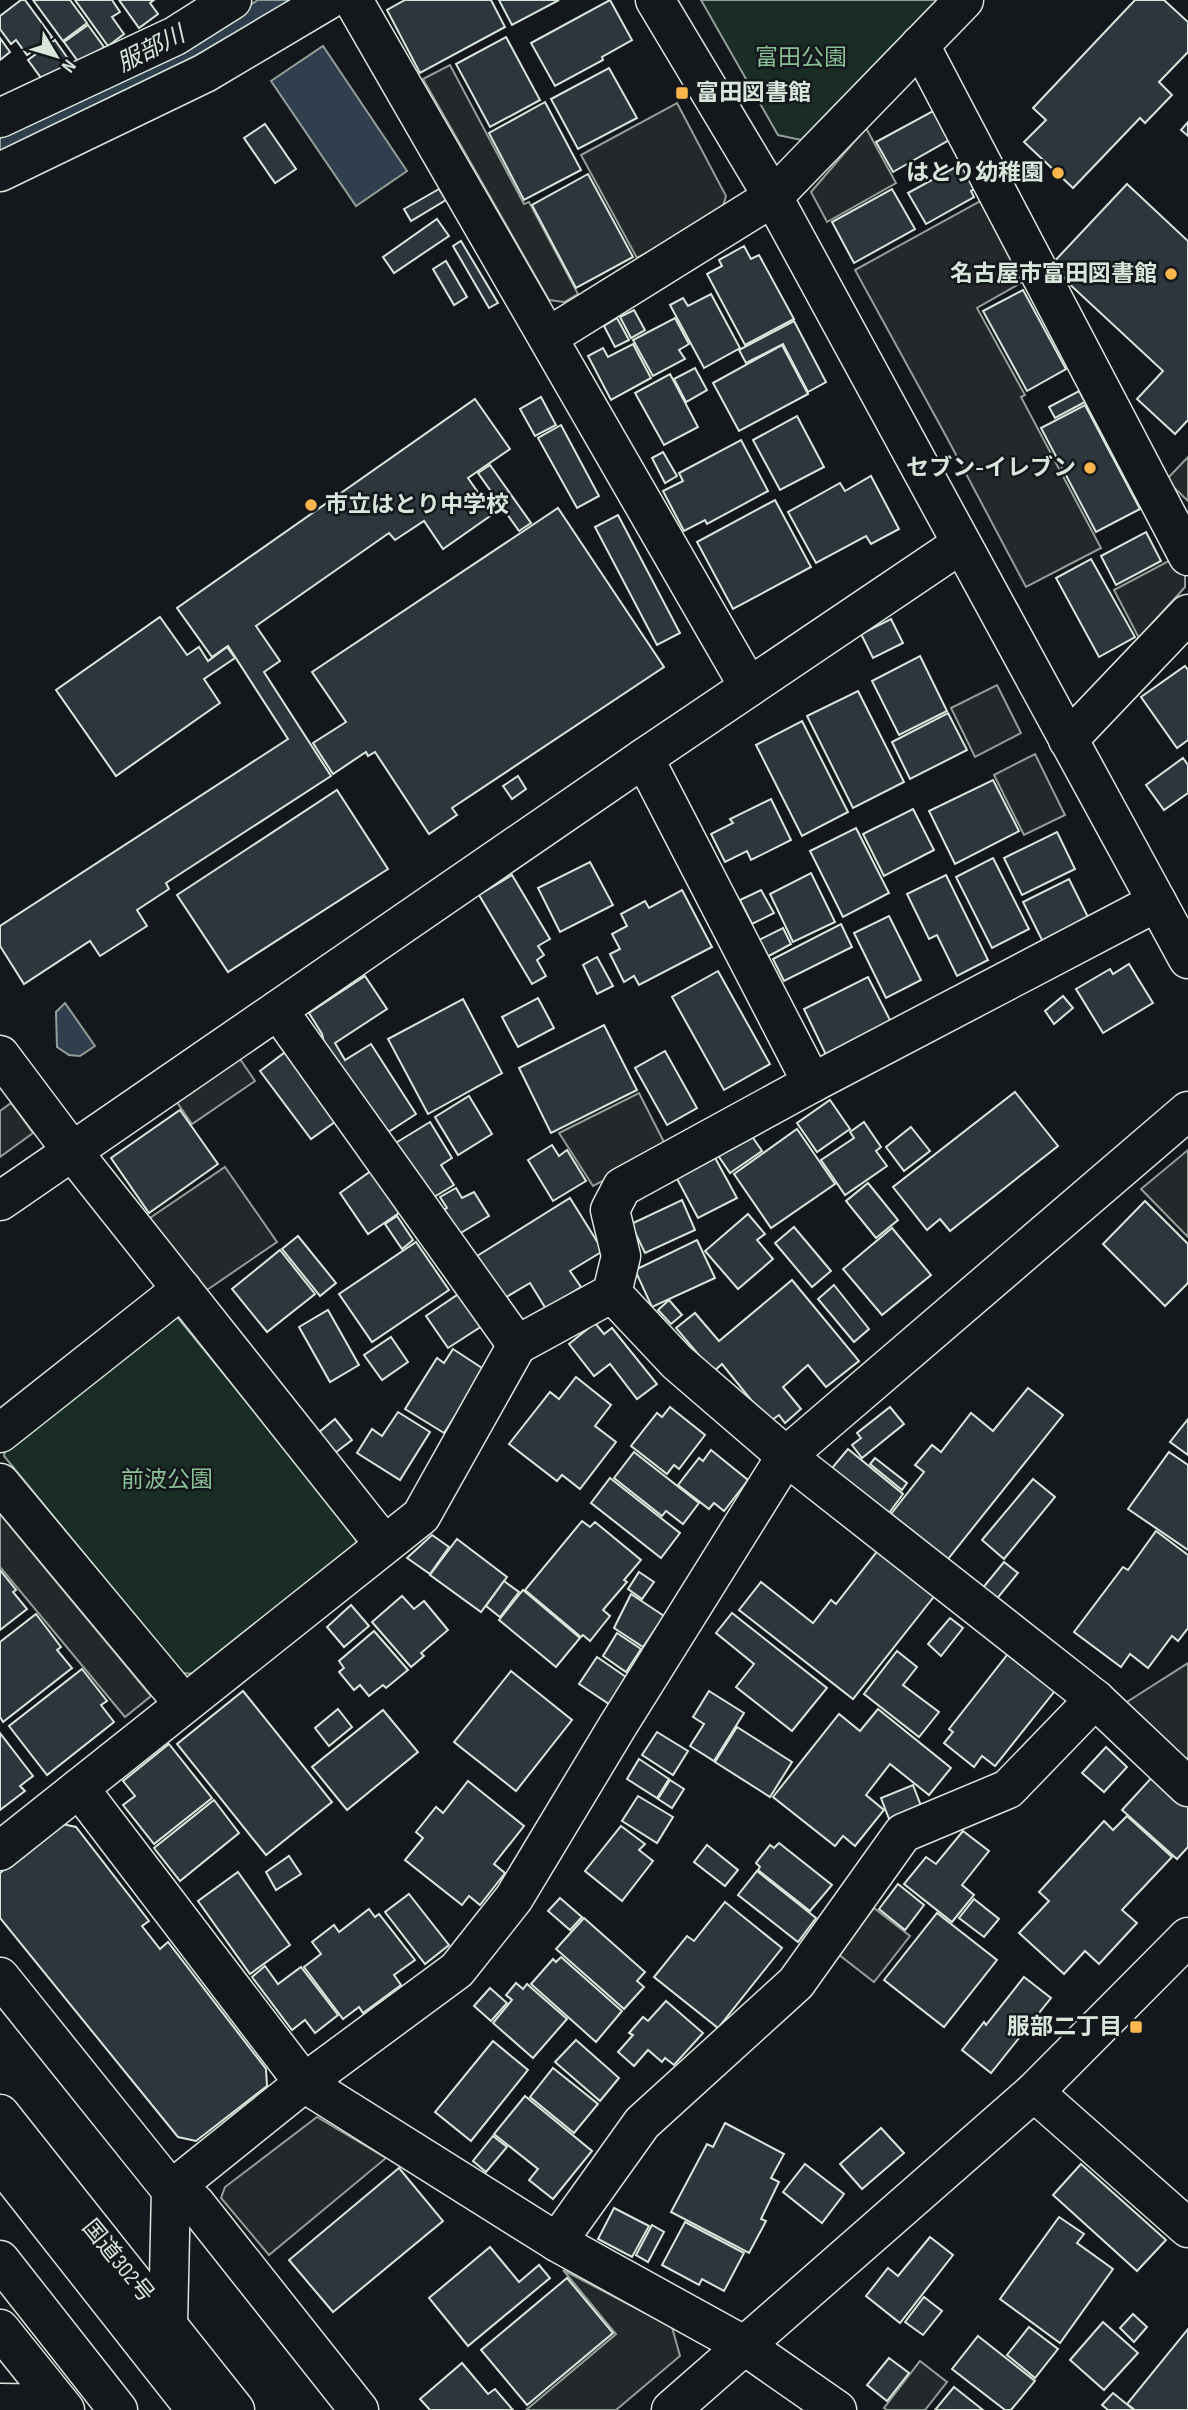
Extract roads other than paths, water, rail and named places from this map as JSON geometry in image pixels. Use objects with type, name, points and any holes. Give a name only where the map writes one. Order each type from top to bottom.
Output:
[{"type":"main road","points":[[0,118],[175,36],[232,0]]},
{"type":"main road","points":[[0,172],[205,73],[328,0]]},
{"type":"main road","points":[[352,0],[749,687]]},
{"type":"main road","points":[[655,0],[773,197],[1188,959]]},
{"type":"main road","points":[[548,337],[773,197],[964,0]]},
{"type":"main road","points":[[920,45],[1188,556]]},
{"type":"main road","points":[[0,1201],[644,758],[961,544]]},
{"type":"main road","points":[[1068,740],[1188,614]]},
{"type":"main road","points":[[644,758],[812,1083]]},
{"type":"main road","points":[[0,1851],[421,1516],[517,1345],[612,1293],[621,1256],[610,1210],[622,1187],[812,1083],[1157,902]]},
{"type":"main road","points":[[278,1010],[517,1345]]},
{"type":"main road","points":[[0,1055],[72,1151],[384,1544]]},
{"type":"main road","points":[[168,2323],[171,2190],[304,2083],[457,1970],[514,1898],[786,1456],[1188,1111]]},
{"type":"main road","points":[[0,1433],[182,1289]]},
{"type":"main road","points":[[612,1293],[677,1362],[786,1456],[1095,1699],[1188,1787]]},
{"type":"main road","points":[[0,1483],[184,1704]]},
{"type":"main road","points":[[557,2242],[642,2123],[796,1983],[904,1833],[1008,1789],[1095,1699]]},
{"type":"main road","points":[[79,1788],[304,2083],[557,2242],[746,2346],[837,2410]]},
{"type":"main road","points":[[671,2410],[1034,2092],[1188,1937]]},
{"type":"main road","points":[[0,1978],[171,2190],[195,2203],[359,2410]]},
{"type":"main road","points":[[1034,2092],[1188,2228]]},
{"type":"main road","name":"国道302号","points":[[0,2114],[235,2410]]},
{"type":"main road","points":[[0,2161],[196,2410]]},
{"type":"main road","points":[[0,2260],[118,2410]]},
{"type":"main road","points":[[0,2329],[63,2407]]},
{"type":"main road","points":[[0,2403],[63,2407]]},
{"type":"water","points":[[258,0],[299,0],[202,63],[0,157],[0,134],[181,48]]},
{"type":"water","points":[[323,46],[407,171],[356,206],[271,81]]},
{"type":"water","points":[[65,1003],[95,1046],[80,1056],[69,1055],[57,1047],[56,1012]]},
{"type":"place","name":"富田図書館","points":[[682,93]]},
{"type":"place","name":"はとり幼稚園","points":[[1058,173]]},
{"type":"place","name":"名古屋市富田図書館","points":[[1171,274]]},
{"type":"place","name":"セブン-イレブン","points":[[1090,468]]},
{"type":"place","name":"市立はとり中学校","points":[[311,505]]},
{"type":"place","name":"服部二丁目","points":[[1136,2027]]},
{"type":"water label","name":"服部川","points":[[151,49]]},
{"type":"park label","name":"富田公園","points":[[801,58]]},
{"type":"park label","name":"前波公園","points":[[167,1480]]}]
